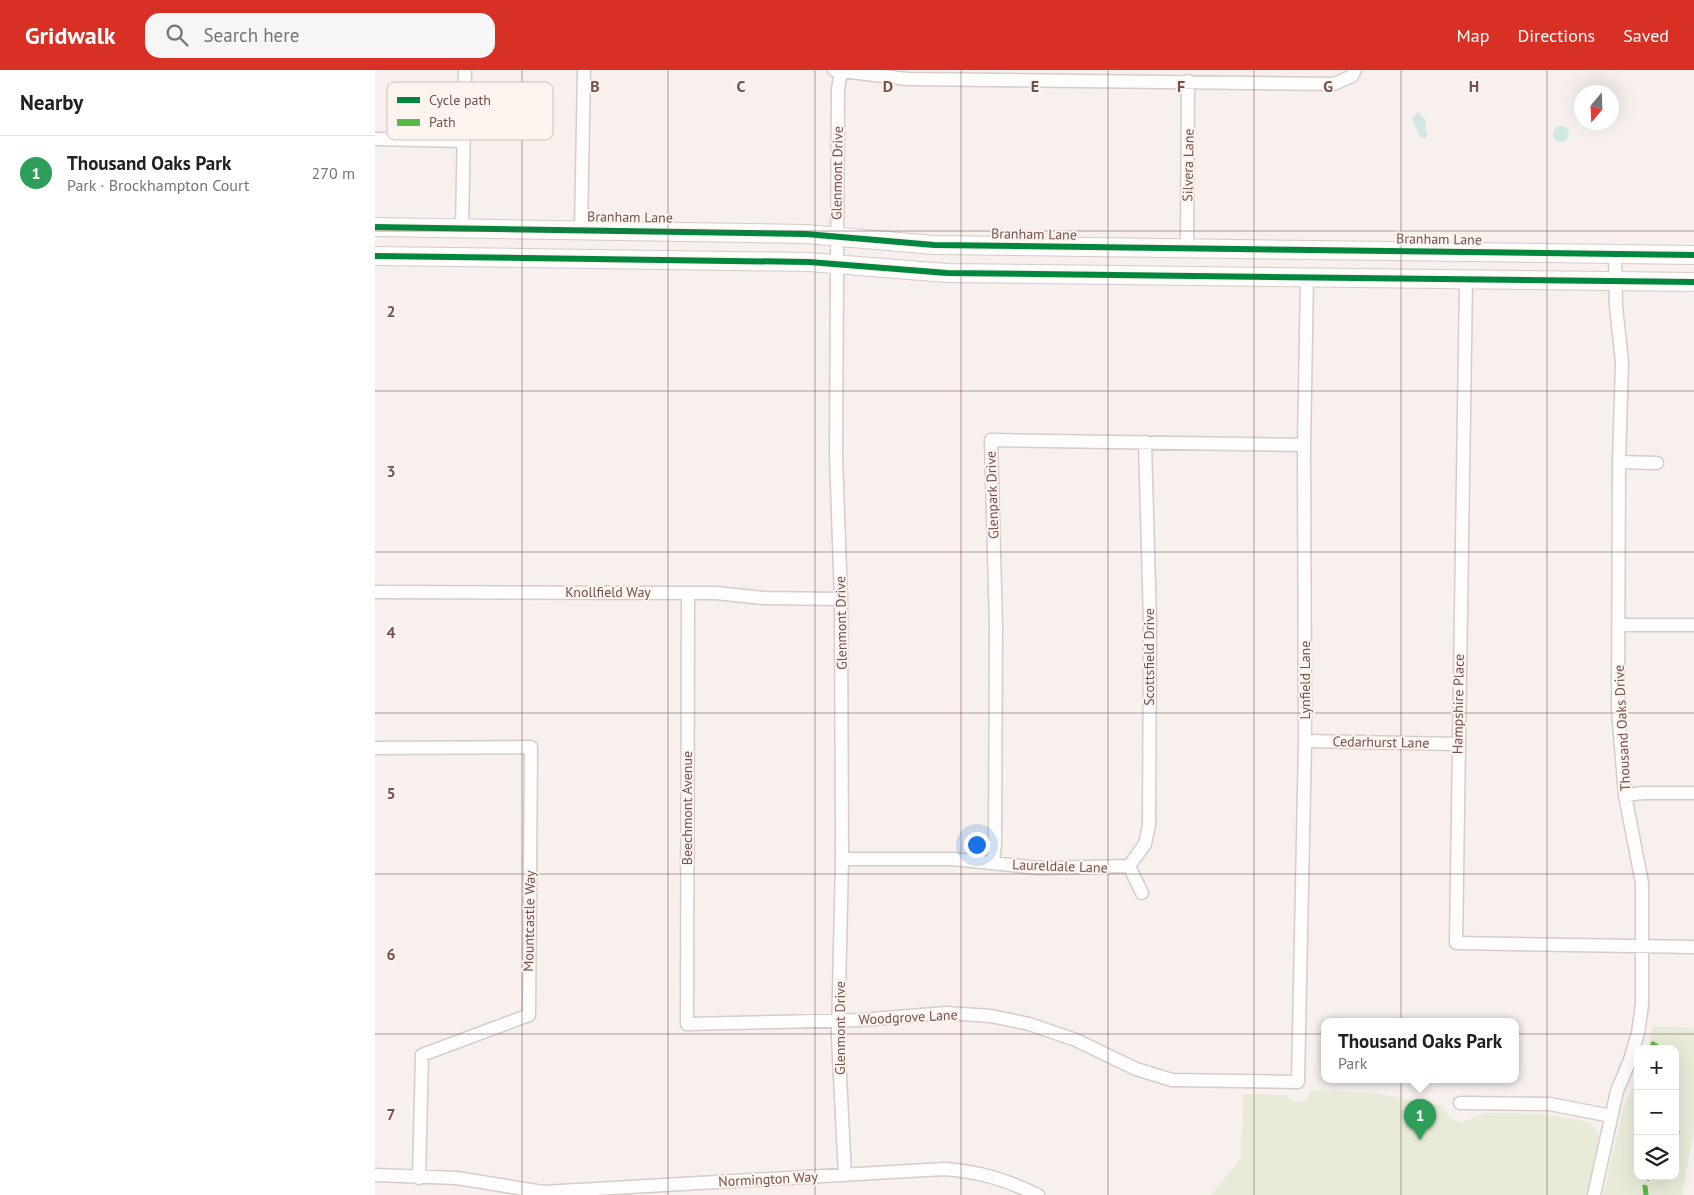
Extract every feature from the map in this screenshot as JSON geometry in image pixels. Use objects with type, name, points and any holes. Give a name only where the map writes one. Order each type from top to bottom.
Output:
[{"type":"main road","name":"Branham Lane","points":[[375,227],[581,229],[837,236],[934,245],[1694,255]]},
{"type":"main road","points":[[1307,278],[1308,250]]},
{"type":"main road","points":[[375,256],[710,259],[837,264],[947,273],[1694,282]]},
{"type":"street","points":[[581,229],[584,70]]},
{"type":"street","points":[[838,71],[1334,84],[1354,73]]},
{"type":"street","name":"Glenmont Drive","points":[[838,71],[836,455],[841,599],[842,859],[838,1020],[845,1174]]},
{"type":"street","name":"Silvera Lane","points":[[1187,249],[1188,81]]},
{"type":"street","points":[[462,228],[463,140]]},
{"type":"street","name":"Thousand Oaks Drive","points":[[1594,1195],[1617,1091],[1630,1060],[1638,1033],[1642,1005],[1642,883],[1625,796],[1618,710],[1619,462],[1622,362],[1615,254]]},
{"type":"street","name":"Lynfield Lane","points":[[1298,1082],[1305,741],[1304,445],[1307,278]]},
{"type":"street","name":"Hampshire Place","points":[[1466,279],[1457,744],[1456,943],[1643,946]]},
{"type":"street","name":"Glenpark Drive","points":[[993,862],[995,844],[996,628],[991,440],[1304,445]]},
{"type":"street","name":"Scottsfield Drive","points":[[1129,866],[1145,844],[1149,825],[1150,622],[1145,442]]},
{"type":"street","points":[[1619,462],[1657,463]]},
{"type":"street","name":"Knollfield Way","points":[[375,592],[716,593],[763,598],[841,599]]},
{"type":"street","name":"Beechmont Avenue","points":[[687,1024],[688,593]]},
{"type":"street","points":[[1618,625],[1694,625]]},
{"type":"street","name":"Cedarhurst Lane","points":[[1305,741],[1457,744]]},
{"type":"street","name":"Mountcastle Way","points":[[375,748],[531,747],[529,1015],[422,1055],[419,1178]]},
{"type":"street","points":[[1625,796],[1643,793],[1694,793]]},
{"type":"street","name":"Laureldale Lane","points":[[842,859],[952,859],[1039,868],[1129,866]]},
{"type":"street","points":[[1129,866],[1142,893]]},
{"type":"street","points":[[1643,946],[1694,947]]},
{"type":"street","name":"Woodgrove Lane","points":[[687,1024],[838,1020],[946,1013],[991,1016],[1029,1024],[1076,1040],[1136,1069],[1172,1080],[1298,1082]]},
{"type":"street","points":[[1460,1103],[1549,1104],[1611,1116]]},
{"type":"street","name":"Normington Way","points":[[375,1175],[457,1178],[543,1192],[627,1191],[845,1174],[944,1169],[981,1172],[1038,1195]]},
{"type":"green space","points":[[1653,1026],[1694,1028],[1694,1130],[1682,1195],[1603,1195],[1623,1109],[1634,1085],[1634,1180],[1679,1180],[1679,1045],[1648,1045]]},
{"type":"green space","points":[[1311,1090],[1375,1093],[1443,1106],[1448,1116],[1461,1123],[1484,1113],[1543,1114],[1588,1122],[1596,1130],[1599,1137],[1587,1195],[1211,1195],[1241,1158],[1243,1094],[1286,1095],[1295,1101],[1300,1101],[1306,1100]]},
{"type":"water","points":[[1418,112],[1426,121],[1425,128],[1428,134],[1425,139],[1419,135],[1412,119]]},
{"type":"water","points":[[1561,126],[1567,128],[1569,134],[1567,140],[1561,142],[1555,140],[1553,134],[1555,128]]},
{"type":"marked path","points":[[1646,1195],[1647,1180]]},
{"type":"cycle path","points":[[375,227],[806,234],[934,245],[1694,255]]},
{"type":"cycle path","points":[[375,256],[809,262],[947,273],[1694,282]]},
{"type":"place","name":"Thousand Oaks Park","points":[[1420,1140]]}]
